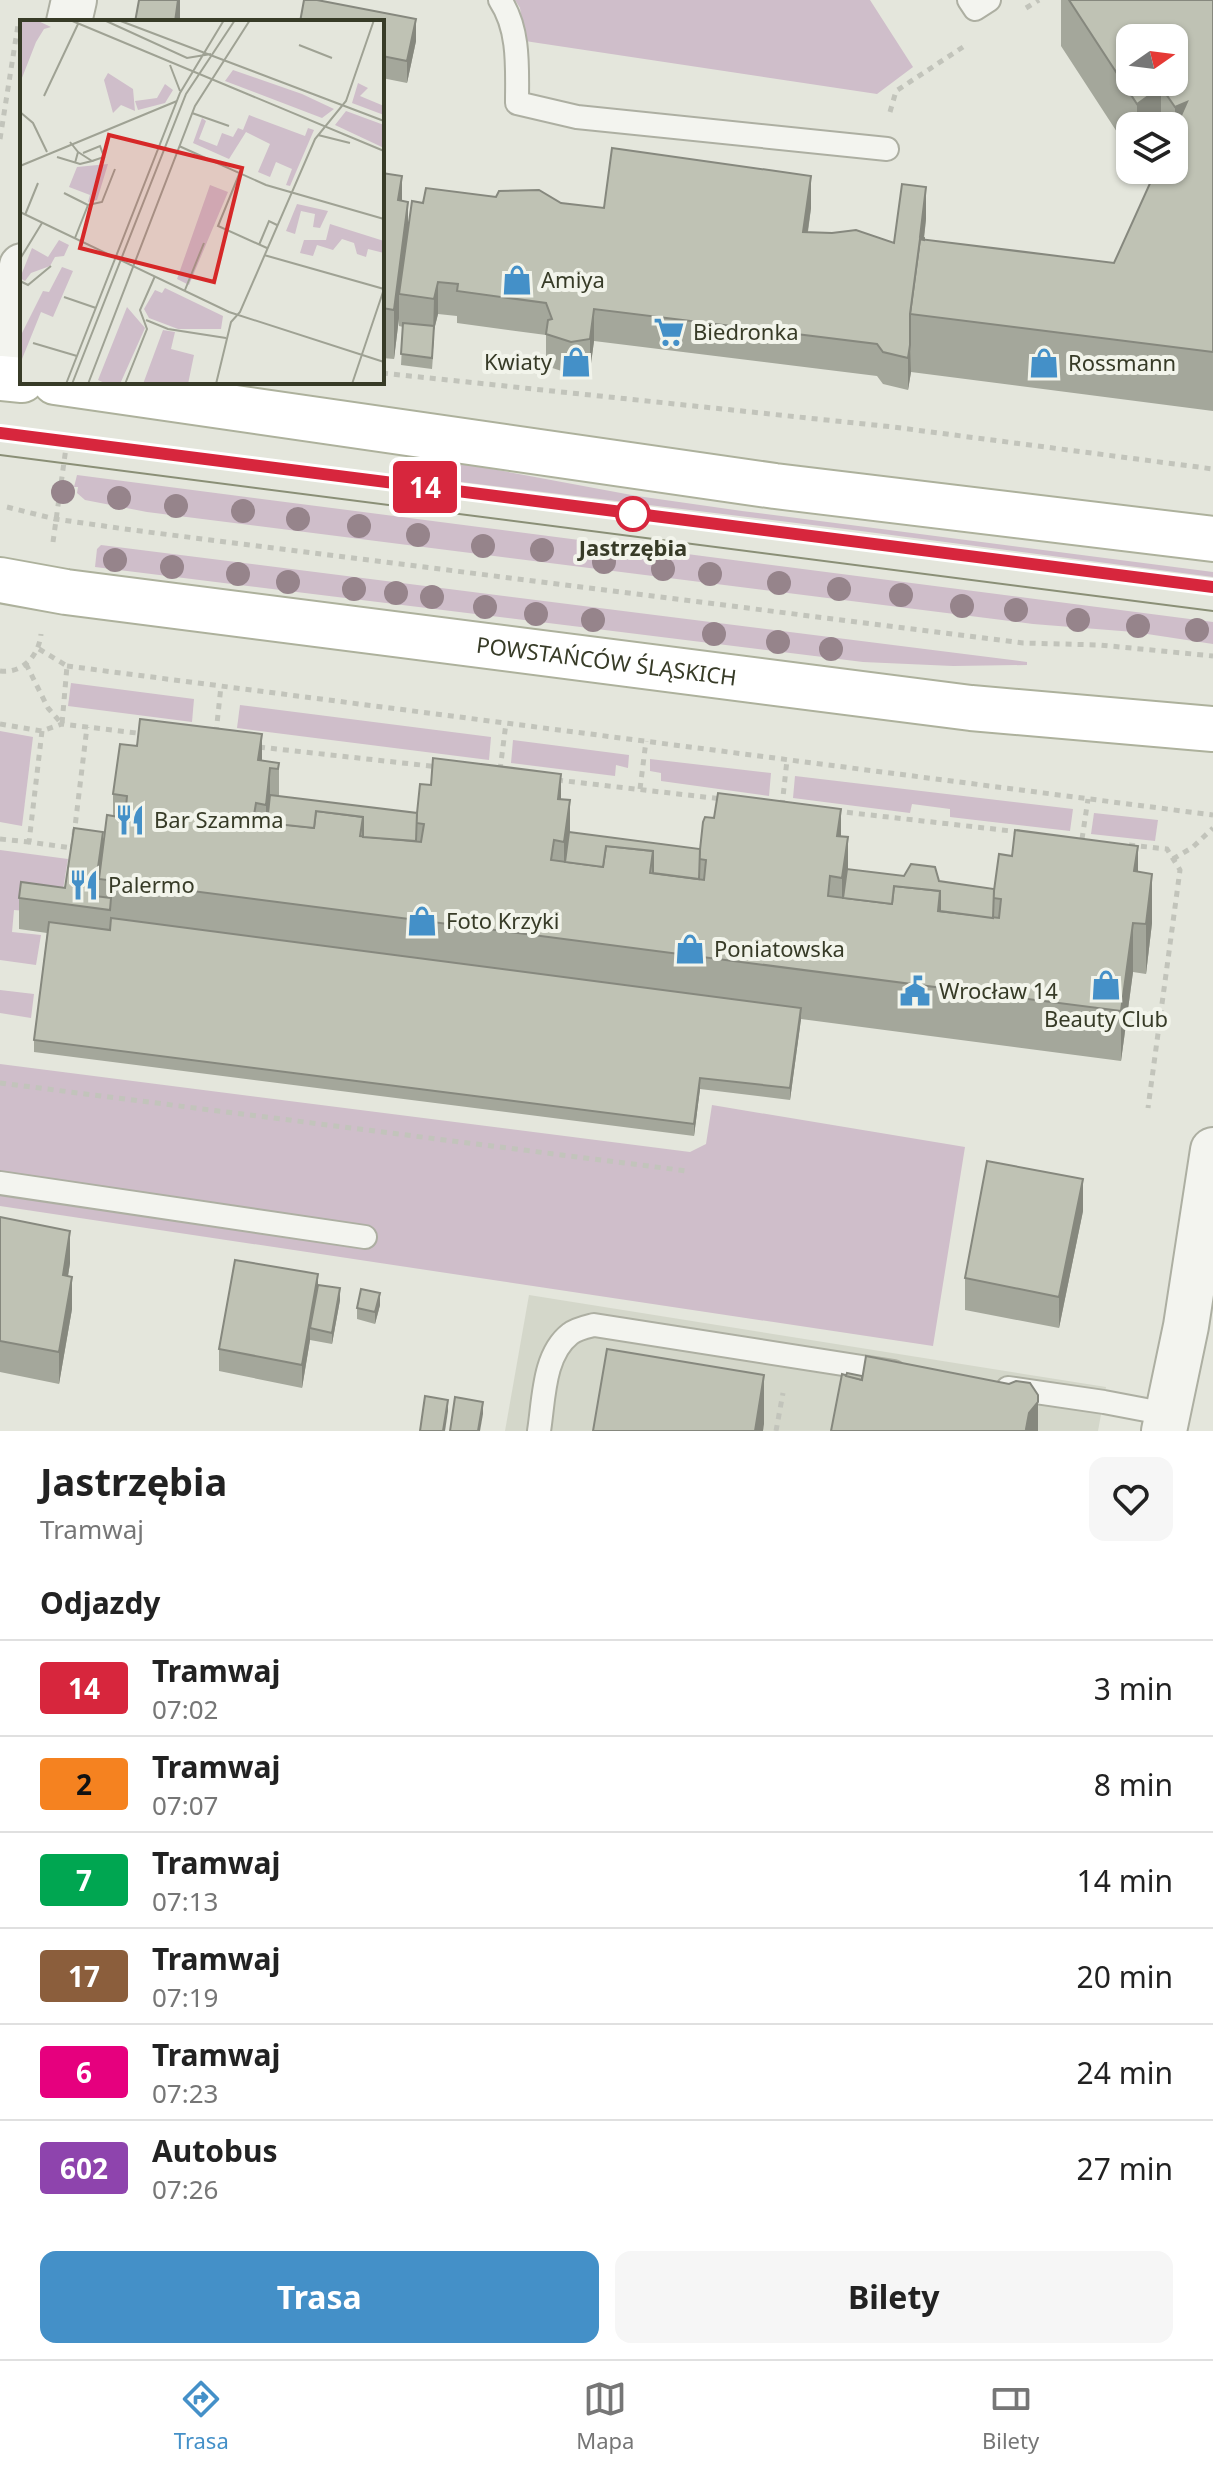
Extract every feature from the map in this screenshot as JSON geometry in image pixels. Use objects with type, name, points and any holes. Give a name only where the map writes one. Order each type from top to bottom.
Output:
[{"type":"main road","points":[[0,376],[20,380]]},
{"type":"main road","points":[[69,384],[775,486],[1213,539]]},
{"type":"main road","name":"POWSTAŃCÓW ŚLĄSKICH","points":[[0,580],[66,592],[941,704],[1213,729]]},
{"type":"street","points":[[69,20],[74,0]]},
{"type":"street","points":[[0,376],[20,276]]},
{"type":"street","points":[[1166,1423],[1186,1326],[1213,1150]]},
{"type":"lane","points":[[500,0],[508,12],[516,47],[517,103],[577,117],[887,149]]},
{"type":"lane","points":[[969,0],[975,9],[989,0]]},
{"type":"lane","points":[[0,1183],[365,1237]]},
{"type":"lane","points":[[539,1431],[547,1378],[556,1349],[571,1332],[594,1325],[920,1376]]},
{"type":"lane","points":[[982,1385],[1104,1402],[1166,1423]]},
{"type":"path","points":[[0,139],[20,18]]},
{"type":"path","points":[[896,91],[918,74]]},
{"type":"path","points":[[384,373],[893,427],[1213,469]]},
{"type":"path","points":[[52,547],[70,422]]},
{"type":"path","points":[[7,507],[55,519],[1023,643],[1100,645],[1213,656]]},
{"type":"path","points":[[0,671],[7,672],[26,664],[39,649],[43,624]]},
{"type":"path","points":[[39,649],[67,666],[1213,815]]},
{"type":"path","points":[[26,664],[48,708],[62,724]]},
{"type":"path","points":[[62,724],[67,666]]},
{"type":"path","points":[[215,742],[221,686]]},
{"type":"path","points":[[500,774],[506,723]]},
{"type":"path","points":[[0,724],[42,731],[62,724],[158,735]]},
{"type":"path","points":[[0,839],[72,848],[87,727]]},
{"type":"path","points":[[29,842],[42,731]]},
{"type":"path","points":[[640,789],[646,741]]},
{"type":"path","points":[[247,745],[452,769]]},
{"type":"path","points":[[766,804],[782,806],[787,760]]},
{"type":"path","points":[[546,779],[735,800]]},
{"type":"path","points":[[1082,839],[1088,799]]},
{"type":"path","points":[[830,811],[1035,834]]},
{"type":"path","points":[[1173,859],[1193,847],[1213,828]]},
{"type":"path","points":[[1066,838],[1096,841]]},
{"type":"path","points":[[1124,844],[1167,849],[1180,870],[1148,1108]]},
{"type":"path","points":[[0,1083],[687,1171]]},
{"type":"shaded area","points":[[515,0],[870,0],[913,67],[877,94],[525,41],[520,8]]},
{"type":"shaded area","points":[[455,462],[637,496],[1213,572],[1213,577],[453,481]]},
{"type":"shaded area","points":[[77,475],[1213,622],[1213,644],[147,512],[85,500],[77,493],[78,487],[74,487]]},
{"type":"shaded area","points":[[101,545],[1027,662],[1027,665],[863,662],[95,567],[97,549]]},
{"type":"shaded area","points":[[71,683],[194,699],[192,722],[68,706]]},
{"type":"shaded area","points":[[240,705],[491,737],[489,760],[237,728]]},
{"type":"shaded area","points":[[0,731],[33,737],[22,826],[0,822]]},
{"type":"shaded area","points":[[513,740],[629,755],[628,768],[616,765],[615,776],[511,763]]},
{"type":"shaded area","points":[[650,759],[771,773],[769,796],[661,781],[661,773],[650,771]]},
{"type":"shaded area","points":[[795,776],[1073,809],[1070,831],[950,817],[950,809],[912,804],[910,813],[793,798]]},
{"type":"shaded area","points":[[1094,813],[1158,820],[1155,841],[1091,834]]},
{"type":"shaded area","points":[[0,850],[68,859],[59,914],[14,910],[12,932],[41,935],[36,965],[0,960]]},
{"type":"shaded area","points":[[0,990],[34,994],[31,1018],[0,1013]]},
{"type":"shaded area","points":[[0,1064],[690,1152],[706,1144],[712,1105],[965,1147],[933,1346],[0,1206]]},
{"type":"shaded area","points":[[529,1295],[1106,1387],[1098,1431],[505,1431]]},
{"type":"building","points":[[139,0],[178,0],[175,20],[135,20]]},
{"type":"building","points":[[304,0],[416,19],[407,61],[384,56],[384,20],[300,20]]},
{"type":"building","points":[[1069,0],[1213,0],[1213,352],[910,314],[920,239],[1114,263],[1150,184],[1188,184],[1188,112],[1183,112],[1187,102],[1175,107],[1167,96],[1188,96],[1188,24],[1116,24],[1116,72]]},
{"type":"building","points":[[1132,96],[1148,96],[1137,104]]},
{"type":"building","points":[[612,148],[811,176],[803,232],[856,230],[894,243],[902,184],[926,187],[920,237],[924,240],[920,239],[910,314],[908,358],[883,352],[877,344],[594,309],[590,339],[571,342],[546,334],[548,320],[552,319],[546,303],[457,291],[458,284],[438,282],[434,299],[399,294],[412,201],[423,203],[426,188],[496,197],[499,191],[539,190],[561,203],[604,208]]},
{"type":"building","points":[[384,173],[402,176],[398,200],[408,202],[394,310],[384,308]]},
{"type":"building","points":[[403,323],[434,326],[432,358],[401,354]]},
{"type":"building","points":[[140,719],[262,734],[258,760],[279,763],[278,769],[270,768],[266,805],[256,803],[253,821],[314,828],[316,811],[363,817],[360,836],[421,842],[424,824],[416,823],[420,784],[431,785],[433,758],[561,774],[558,799],[570,800],[564,842],[554,840],[551,860],[603,867],[606,846],[653,851],[650,873],[704,880],[706,860],[699,859],[703,822],[705,817],[714,818],[718,793],[841,809],[837,836],[848,837],[842,878],[830,876],[828,896],[892,904],[894,886],[940,891],[938,911],[999,918],[1001,899],[993,898],[999,854],[1012,856],[1015,830],[1138,846],[1134,871],[1152,874],[1146,924],[1133,923],[1121,1011],[99,879],[107,815],[125,818],[127,796],[113,794],[120,744],[137,746]]},
{"type":"building","points":[[270,795],[417,813],[416,841],[363,837],[363,817],[316,811],[314,828],[267,823]]},
{"type":"building","points":[[74,828],[103,832],[94,896],[111,898],[110,910],[19,898],[21,882],[65,888]]},
{"type":"building","points":[[569,832],[700,849],[699,879],[653,873],[653,851],[606,846],[603,867],[565,862]]},
{"type":"building","points":[[911,864],[935,867],[939,881],[994,889],[993,918],[940,911],[940,891],[894,886],[892,904],[843,898],[847,869],[904,876]]},
{"type":"building","points":[[111,918],[801,1008],[790,1088],[700,1078],[694,1124],[34,1040],[49,922],[110,930]]},
{"type":"building","points":[[987,1161],[1083,1179],[1059,1297],[965,1278]]},
{"type":"building","points":[[0,1217],[70,1231],[63,1275],[72,1277],[59,1352],[0,1341]]},
{"type":"building","points":[[235,1260],[318,1274],[302,1365],[219,1349]]},
{"type":"building","points":[[318,1285],[340,1288],[332,1333],[310,1328]]},
{"type":"building","points":[[361,1289],[380,1293],[375,1312],[357,1308]]},
{"type":"building","points":[[607,1349],[764,1375],[755,1431],[593,1431]]},
{"type":"building","points":[[866,1356],[1009,1384],[1016,1381],[1030,1383],[1038,1395],[1038,1402],[1029,1413],[1026,1429],[1033,1431],[831,1431],[842,1374],[862,1380]]},
{"type":"building","points":[[847,1373],[862,1376],[862,1380],[846,1376]]},
{"type":"building","points":[[425,1396],[448,1400],[443,1431],[420,1431]]},
{"type":"building","points":[[455,1397],[483,1402],[478,1431],[450,1431]]},
{"type":"tram line","points":[[0,433],[1213,587]]},
{"type":"tram line","name":"14","points":[[0,433],[1213,587]]},
{"type":"tram line","points":[[0,455],[1213,611]]},
{"type":"place","name":"Amiya","points":[[517,280]]},
{"type":"place","name":"Biedronka","points":[[669,332]]},
{"type":"place","name":"Kwiaty","points":[[576,362]]},
{"type":"place","name":"Rossmann","points":[[1044,363]]},
{"type":"place","name":"Jastrzębia","points":[[633,514]]},
{"type":"place","name":"Bar Szamma","points":[[130,820]]},
{"type":"place","name":"Palermo","points":[[84,885]]},
{"type":"place","name":"Foto Krzyki","points":[[422,921]]},
{"type":"place","name":"Poniatowska","points":[[690,949]]},
{"type":"place","name":"Beauty Club","points":[[1106,985]]},
{"type":"place","name":"Wrocław 14","points":[[915,991]]}]
